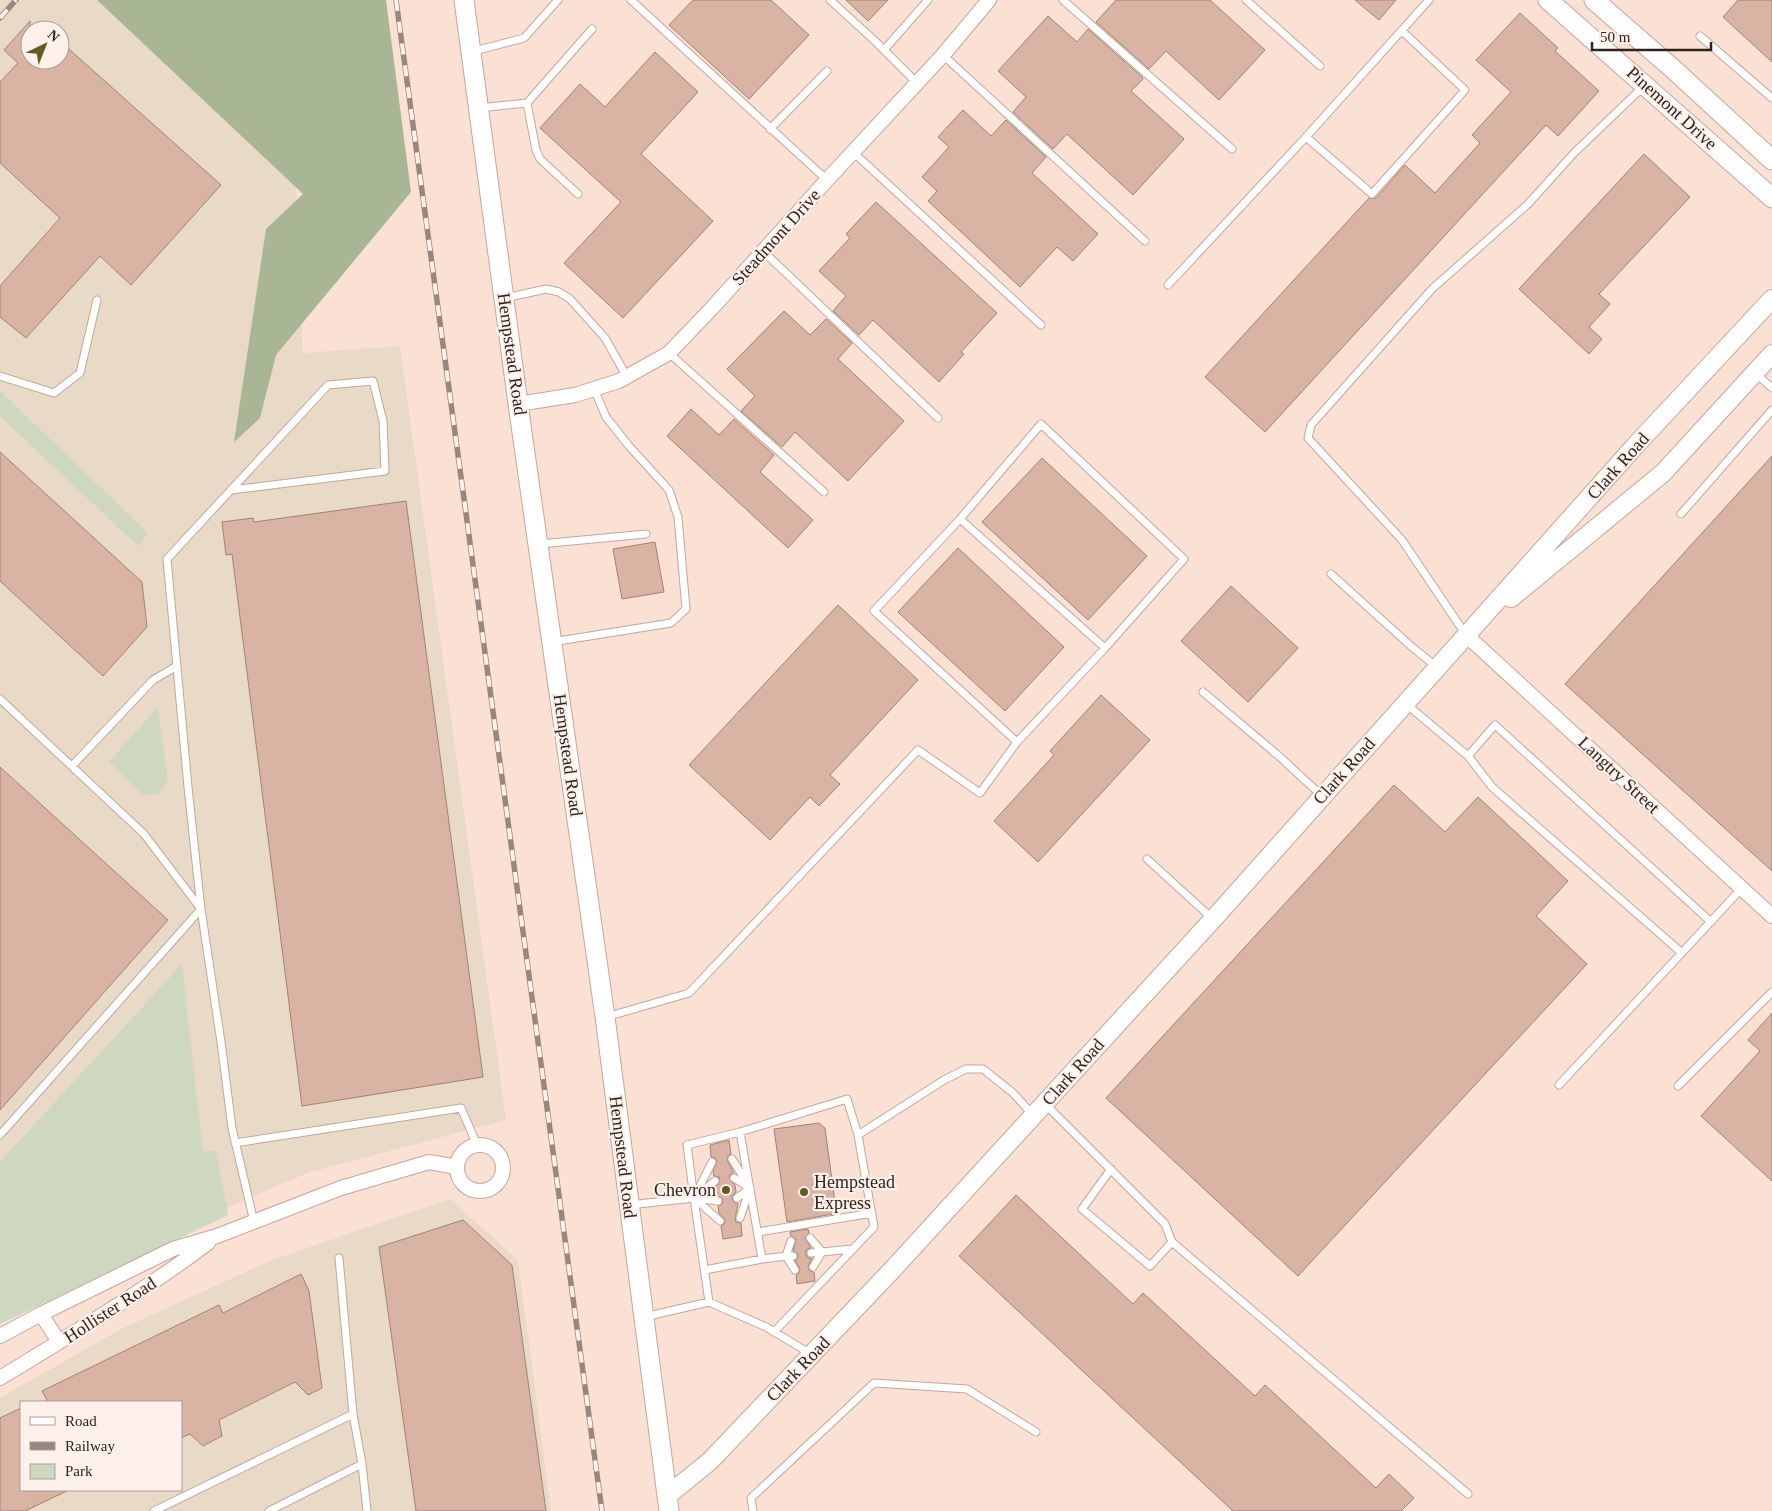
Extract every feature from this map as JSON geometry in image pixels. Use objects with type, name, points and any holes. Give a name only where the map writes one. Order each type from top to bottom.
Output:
[{"type":"main road","name":"Hempstead Road","points":[[464,0],[518,404],[605,1017],[668,1504]]},
{"type":"main road","name":"Pinemont Drive","points":[[1548,0],[1772,198]]},
{"type":"main road","name":"Pinemont Drive","points":[[1594,0],[1672,68],[1772,160]]},
{"type":"street","name":"Steadmont Drive","points":[[518,404],[554,399],[620,381],[668,353],[764,252],[827,180],[943,55],[987,1]]},
{"type":"street","name":"Clark Road","points":[[668,1504],[893,1269],[1213,919],[1628,454],[1772,299]]},
{"type":"street","name":"Clark Road","points":[[1466,635],[1663,473],[1772,354]]},
{"type":"street","name":"Langtry Street","points":[[1466,635],[1772,916]]},
{"type":"street","points":[[477,1145],[485,1145],[492,1148],[502,1161],[503,1168],[499,1182],[487,1190],[473,1190],[466,1186],[461,1181],[457,1167],[458,1159],[463,1152],[469,1147],[477,1145]]},
{"type":"street","name":"Hollister Road","points":[[0,1336],[173,1250],[217,1236],[341,1188],[429,1162],[457,1167]]},
{"type":"street","name":"Hollister Road","points":[[0,1378],[175,1268],[217,1236]]},
{"type":"street","points":[[42,1314],[59,1342]]},
{"type":"lane","points":[[471,52],[524,38],[558,0]]},
{"type":"lane","points":[[631,0],[827,180]]},
{"type":"lane","points":[[830,0],[917,83]]},
{"type":"lane","points":[[884,50],[928,0]]},
{"type":"lane","points":[[1063,0],[1232,149]]},
{"type":"lane","points":[[1246,0],[1320,66]]},
{"type":"lane","points":[[1168,285],[1430,0]]},
{"type":"lane","points":[[479,108],[527,103],[592,29]]},
{"type":"lane","points":[[1306,137],[1372,194],[1465,90],[1402,31]]},
{"type":"lane","points":[[1700,36],[1772,98]]},
{"type":"lane","points":[[943,55],[1145,241]]},
{"type":"lane","points":[[770,129],[828,70]]},
{"type":"lane","points":[[1466,635],[1402,540],[1308,438],[1311,425],[1432,289],[1528,204],[1574,153],[1645,84]]},
{"type":"lane","points":[[527,103],[536,150],[540,159],[578,194]]},
{"type":"lane","points":[[853,152],[1041,325]]},
{"type":"lane","points":[[764,252],[938,418]]},
{"type":"lane","points":[[504,299],[546,289],[559,292],[570,299],[605,338],[627,376]]},
{"type":"lane","points":[[0,376],[54,393],[80,373],[97,300]]},
{"type":"lane","points":[[668,353],[824,492]]},
{"type":"lane","points":[[1755,373],[1772,388]]},
{"type":"lane","points":[[231,490],[385,471],[383,421],[373,381],[328,385],[167,559],[201,909],[232,1128],[254,1222]]},
{"type":"lane","points":[[552,642],[671,623],[686,609],[678,517],[669,490],[628,446],[606,417],[594,389]]},
{"type":"lane","points":[[1681,514],[1772,410]]},
{"type":"lane","points":[[605,1017],[689,993],[918,750],[980,793],[1017,742],[1105,648],[1184,559],[1041,424],[960,519],[874,611],[1017,742]]},
{"type":"lane","points":[[960,519],[1105,648]]},
{"type":"lane","points":[[538,544],[646,534]]},
{"type":"lane","points":[[1330,574],[1412,647],[1437,666]]},
{"type":"lane","points":[[72,766],[153,680],[177,666]]},
{"type":"lane","points":[[1203,692],[1280,757],[1322,796]]},
{"type":"lane","points":[[0,699],[144,834],[201,909]]},
{"type":"lane","points":[[1405,703],[1468,756],[1492,787],[1682,953]]},
{"type":"lane","points":[[1468,756],[1495,726],[1711,922]]},
{"type":"lane","points":[[1147,859],[1213,919]]},
{"type":"lane","points":[[1559,1085],[1742,888]]},
{"type":"lane","points":[[0,1135],[201,909]]},
{"type":"lane","points":[[1678,1086],[1772,992]]},
{"type":"lane","points":[[858,1135],[944,1080],[966,1069],[983,1069],[1013,1093],[1039,1109],[1111,1169],[1165,1224],[1172,1242],[1468,1494]]},
{"type":"lane","points":[[709,1302],[687,1145],[740,1132],[847,1099],[858,1135],[874,1227],[774,1332]]},
{"type":"lane","points":[[235,1143],[461,1108],[477,1145]]},
{"type":"lane","points":[[740,1132],[762,1259]]},
{"type":"lane","points":[[732,1159],[750,1188]]},
{"type":"lane","points":[[694,1198],[712,1162]]},
{"type":"lane","points":[[1111,1169],[1082,1209],[1150,1266],[1172,1242]]},
{"type":"lane","points":[[734,1178],[750,1188]]},
{"type":"lane","points":[[694,1198],[715,1181]]},
{"type":"lane","points":[[737,1198],[750,1188]]},
{"type":"lane","points":[[740,1218],[750,1188]]},
{"type":"lane","points":[[629,1205],[694,1198],[718,1201]]},
{"type":"lane","points":[[694,1198],[720,1221]]},
{"type":"lane","points":[[758,1232],[872,1213]]},
{"type":"lane","points":[[810,1238],[822,1252]]},
{"type":"lane","points":[[791,1241],[789,1256],[795,1270]]},
{"type":"lane","points":[[811,1254],[853,1249]]},
{"type":"lane","points":[[813,1267],[822,1252]]},
{"type":"lane","points":[[705,1270],[789,1256]]},
{"type":"lane","points":[[339,1258],[353,1414],[362,1464],[366,1511]]},
{"type":"lane","points":[[643,1317],[709,1302],[774,1332],[811,1355]]},
{"type":"lane","points":[[753,1511],[751,1498],[874,1383],[968,1389],[1036,1432]]},
{"type":"lane","points":[[154,1511],[353,1414]]},
{"type":"lane","points":[[269,1511],[362,1464]]},
{"type":"shaded area","points":[[0,0],[97,0],[296,187],[303,353],[400,346],[506,1120],[307,1173],[89,1268],[0,1315]]},
{"type":"shaded area","points":[[450,1199],[518,1260],[551,1511],[0,1511],[0,1398],[123,1328],[272,1260]]},
{"type":"green space","points":[[97,0],[386,0],[411,192],[276,355],[260,418],[234,442],[266,229],[303,194]]},
{"type":"green space","points":[[0,391],[148,533],[138,546],[0,416]]},
{"type":"green space","points":[[158,707],[168,781],[158,794],[144,795],[109,762]]},
{"type":"green space","points":[[182,964],[203,1151],[216,1150],[228,1215],[0,1324],[0,1162]]},
{"type":"building","points":[[693,0],[771,0],[809,35],[749,99],[669,25]]},
{"type":"building","points":[[846,0],[888,0],[868,21]]},
{"type":"building","points":[[1116,0],[1210,0],[1265,50],[1219,100],[1166,51],[1149,69],[1096,22]]},
{"type":"building","points":[[1355,0],[1396,0],[1379,20]]},
{"type":"building","points":[[1738,0],[1772,0],[1772,62],[1723,17]]},
{"type":"building","points":[[1520,13],[1558,48],[1555,51],[1599,91],[1558,136],[1546,125],[1265,432],[1205,377],[1369,198],[1376,198],[1405,165],[1435,193],[1480,143],[1472,135],[1511,92],[1476,60]]},
{"type":"building","points":[[1048,16],[1077,42],[1088,29],[1142,77],[1143,79],[1131,91],[1184,139],[1133,195],[1067,134],[1053,149],[1013,112],[1026,97],[998,71]]},
{"type":"building","points":[[20,32],[20,70],[70,70],[70,50],[221,185],[131,285],[100,256],[26,338],[0,317],[0,286],[60,218],[0,163],[0,82],[18,63],[4,50]]},
{"type":"building","points":[[655,52],[698,92],[641,154],[713,221],[623,318],[564,263],[621,202],[540,128],[580,84],[605,107]]},
{"type":"building","points":[[963,110],[991,136],[1006,120],[1046,157],[1032,173],[1098,234],[1073,261],[1057,247],[1020,287],[928,201],[937,191],[922,177],[949,147],[938,137]]},
{"type":"building","points":[[1644,154],[1690,197],[1599,294],[1610,304],[1589,327],[1602,339],[1589,354],[1519,289]]},
{"type":"building","points":[[876,202],[997,313],[961,352],[964,354],[939,382],[873,320],[859,335],[833,311],[846,296],[819,271],[850,238],[846,234]]},
{"type":"building","points":[[784,311],[810,335],[826,319],[852,343],[838,359],[904,421],[848,481],[795,432],[782,447],[741,411],[755,396],[727,369]]},
{"type":"building","points":[[691,409],[719,435],[734,419],[774,455],[760,472],[813,520],[788,548],[667,436]]},
{"type":"building","points":[[0,452],[142,582],[147,627],[103,676],[0,581]]},
{"type":"building","points":[[1772,456],[1772,871],[1565,684]]},
{"type":"building","points":[[1042,458],[1147,556],[1088,620],[982,522]]},
{"type":"building","points":[[406,501],[483,1077],[302,1106],[232,554],[226,555],[222,522],[253,518],[254,522]]},
{"type":"building","points":[[655,542],[664,592],[622,599],[613,549]]},
{"type":"building","points":[[958,548],[1064,647],[1005,711],[898,612]]},
{"type":"building","points":[[1231,586],[1298,648],[1248,702],[1181,641]]},
{"type":"building","points":[[838,605],[918,680],[830,775],[840,784],[819,806],[810,797],[770,840],[689,765]]},
{"type":"building","points":[[1101,695],[1150,740],[1038,862],[994,821],[1054,755],[1050,751]]},
{"type":"building","points":[[0,767],[168,920],[0,1110]]},
{"type":"building","points":[[1394,785],[1445,832],[1478,797],[1568,881],[1536,916],[1587,964],[1298,1276],[1106,1098]]},
{"type":"building","points":[[1772,1013],[1772,1181],[1701,1116],[1760,1051],[1748,1040]]},
{"type":"building","points":[[819,1123],[825,1128],[836,1210],[833,1214],[787,1222],[774,1129]]},
{"type":"building","name":"Chevron","points":[[729,1140],[731,1154],[727,1160],[734,1173],[729,1178],[735,1185],[736,1192],[732,1199],[735,1203],[738,1203],[735,1219],[736,1222],[741,1223],[742,1236],[723,1239],[721,1226],[725,1220],[719,1213],[718,1206],[722,1204],[723,1199],[717,1196],[716,1187],[720,1181],[719,1177],[714,1176],[713,1171],[717,1161],[711,1157],[710,1145]]},
{"type":"building","points":[[1016,1195],[1133,1304],[1143,1293],[1255,1396],[1265,1385],[1376,1488],[1389,1474],[1414,1498],[1401,1511],[1233,1511],[959,1256]]},
{"type":"building","points":[[463,1220],[512,1265],[546,1511],[416,1511],[379,1247]]},
{"type":"building","points":[[808,1229],[809,1233],[805,1238],[811,1248],[806,1250],[806,1254],[808,1258],[812,1258],[808,1267],[810,1271],[814,1272],[815,1281],[797,1284],[796,1275],[800,1269],[795,1261],[798,1258],[798,1254],[793,1251],[796,1239],[791,1236],[790,1232]]},
{"type":"building","points":[[301,1274],[309,1291],[322,1388],[308,1395],[295,1382],[219,1420],[222,1436],[203,1446],[190,1434],[182,1438],[182,1401],[47,1401],[42,1391],[219,1305],[223,1313]]},
{"type":"building","points":[[20,1408],[20,1491],[67,1491],[25,1511],[0,1511],[0,1418]]},
{"type":"railway","points":[[0,18],[16,0]]},
{"type":"railway","points":[[396,0],[602,1511]]},
{"type":"place","name":"Chevron","points":[[726,1190]]},
{"type":"place","name":"Hempstead Express","points":[[804,1192]]}]
